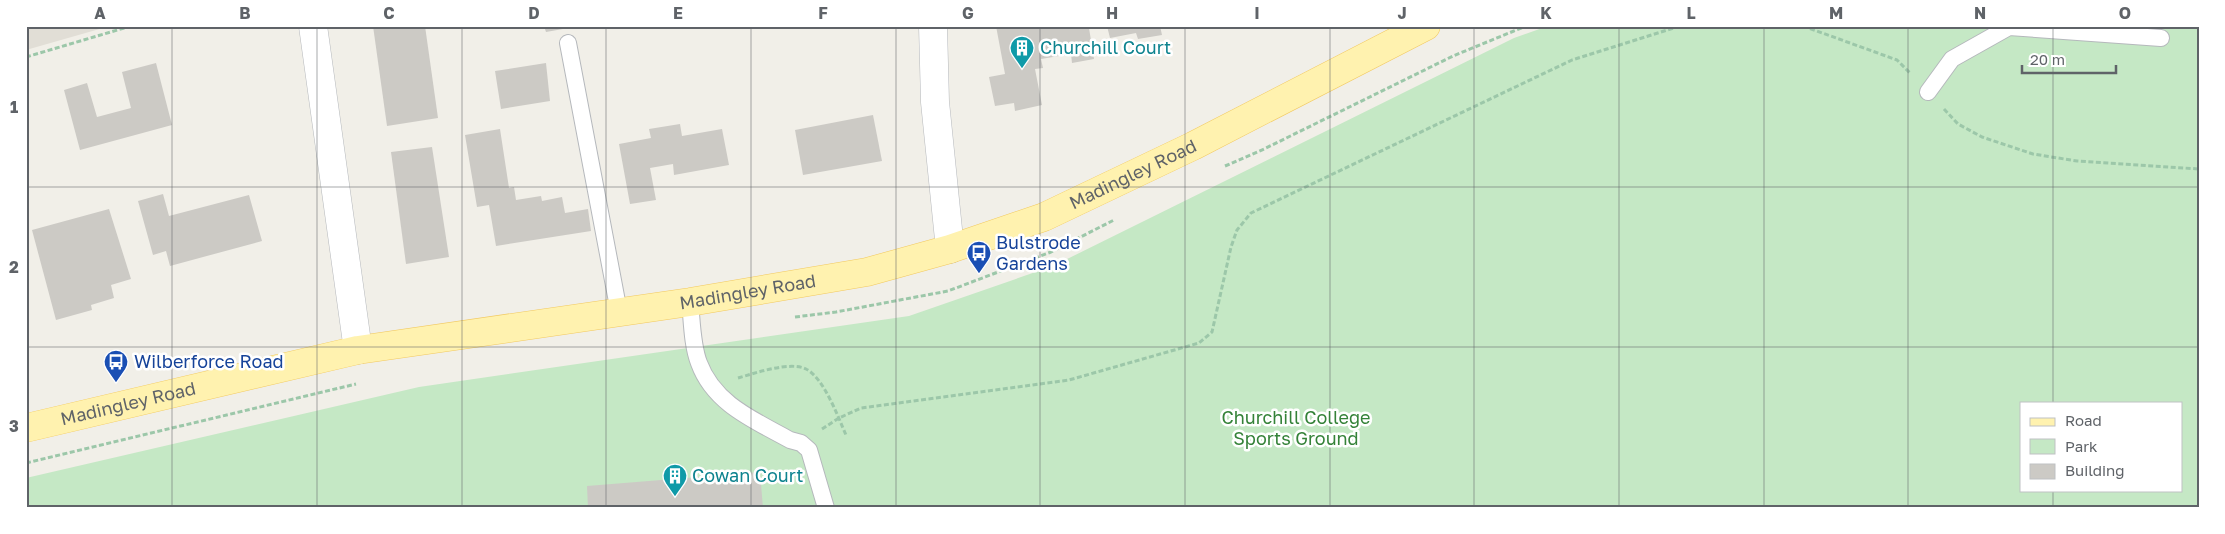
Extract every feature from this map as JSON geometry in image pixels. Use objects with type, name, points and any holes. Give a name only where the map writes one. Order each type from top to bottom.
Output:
[{"type":"main road","name":"Madingley Road","points":[[26,428],[358,350],[690,302],[867,272],[950,250],[1044,217],[1193,146],[1426,26]]},
{"type":"street","points":[[313,26],[358,350]]},
{"type":"street","points":[[933,26],[935,102],[950,250]]},
{"type":"lane","points":[[1928,92],[1952,59],[2009,28],[2161,38]]},
{"type":"lane","points":[[568,43],[619,312]]},
{"type":"lane","points":[[690,302],[698,361],[708,382],[732,408],[790,440],[801,443],[809,450],[826,508]]},
{"type":"path","points":[[26,57],[131,26]]},
{"type":"path","points":[[801,443],[839,418],[861,408],[1069,380],[1199,343],[1212,332],[1231,247],[1237,230],[1252,213],[1572,60],[1680,26]]},
{"type":"path","points":[[1803,26],[1897,60],[1958,124],[1982,137],[2033,154],[2077,161],[2199,169]]},
{"type":"path","points":[[708,382],[729,381],[779,367],[806,369],[822,384],[846,434]]},
{"type":"shaded area","points":[[26,26],[110,26],[26,50]]},
{"type":"green space","name":"Churchill College Sports Ground","points":[[1548,26],[2199,26],[2199,508],[26,508],[26,478],[419,387],[909,316],[1053,266],[1514,38]]},
{"type":"building","points":[[373,26],[425,26],[438,118],[387,126]]},
{"type":"building","points":[[544,26],[574,26],[574,27],[546,32]]},
{"type":"building","name":"Churchill Court","points":[[996,26],[1094,26],[1089,28],[1094,59],[1072,63],[1071,54],[1041,59],[1043,68],[1035,69],[1042,105],[1015,111],[1014,103],[995,106],[989,77],[1005,74]]},
{"type":"building","name":"Churchill Court","points":[[1107,26],[1160,26],[1162,35],[1138,39],[1136,33],[1110,38]]},
{"type":"building","points":[[156,63],[172,125],[80,150],[64,90],[87,83],[97,117],[131,108],[122,72]]},
{"type":"building","points":[[546,63],[550,101],[501,109],[495,71]]},
{"type":"building","points":[[873,115],[882,161],[803,175],[795,130]]},
{"type":"building","points":[[680,124],[682,136],[722,129],[729,165],[674,175],[673,164],[650,168],[656,200],[630,204],[619,144],[651,138],[649,129]]},
{"type":"building","points":[[500,129],[509,188],[514,187],[516,200],[541,196],[542,201],[562,197],[565,213],[588,209],[591,231],[496,246],[489,205],[477,207],[465,135]]},
{"type":"building","points":[[432,147],[449,257],[406,264],[391,152]]},
{"type":"building","points":[[163,194],[169,216],[249,195],[262,241],[170,266],[166,251],[153,255],[138,201]]},
{"type":"building","points":[[109,209],[131,279],[111,285],[114,298],[91,305],[92,310],[56,320],[32,230]]},
{"type":"building","name":"Cowan Court","points":[[760,472],[763,508],[588,508],[587,486]]},
{"type":"place","name":"Churchill Court","points":[[1022,69]]},
{"type":"place","name":"Bulstrode Gardens","points":[[979,274]]},
{"type":"place","name":"Wilberforce Road","points":[[116,383]]},
{"type":"place","name":"Cowan Court","points":[[675,497]]}]
